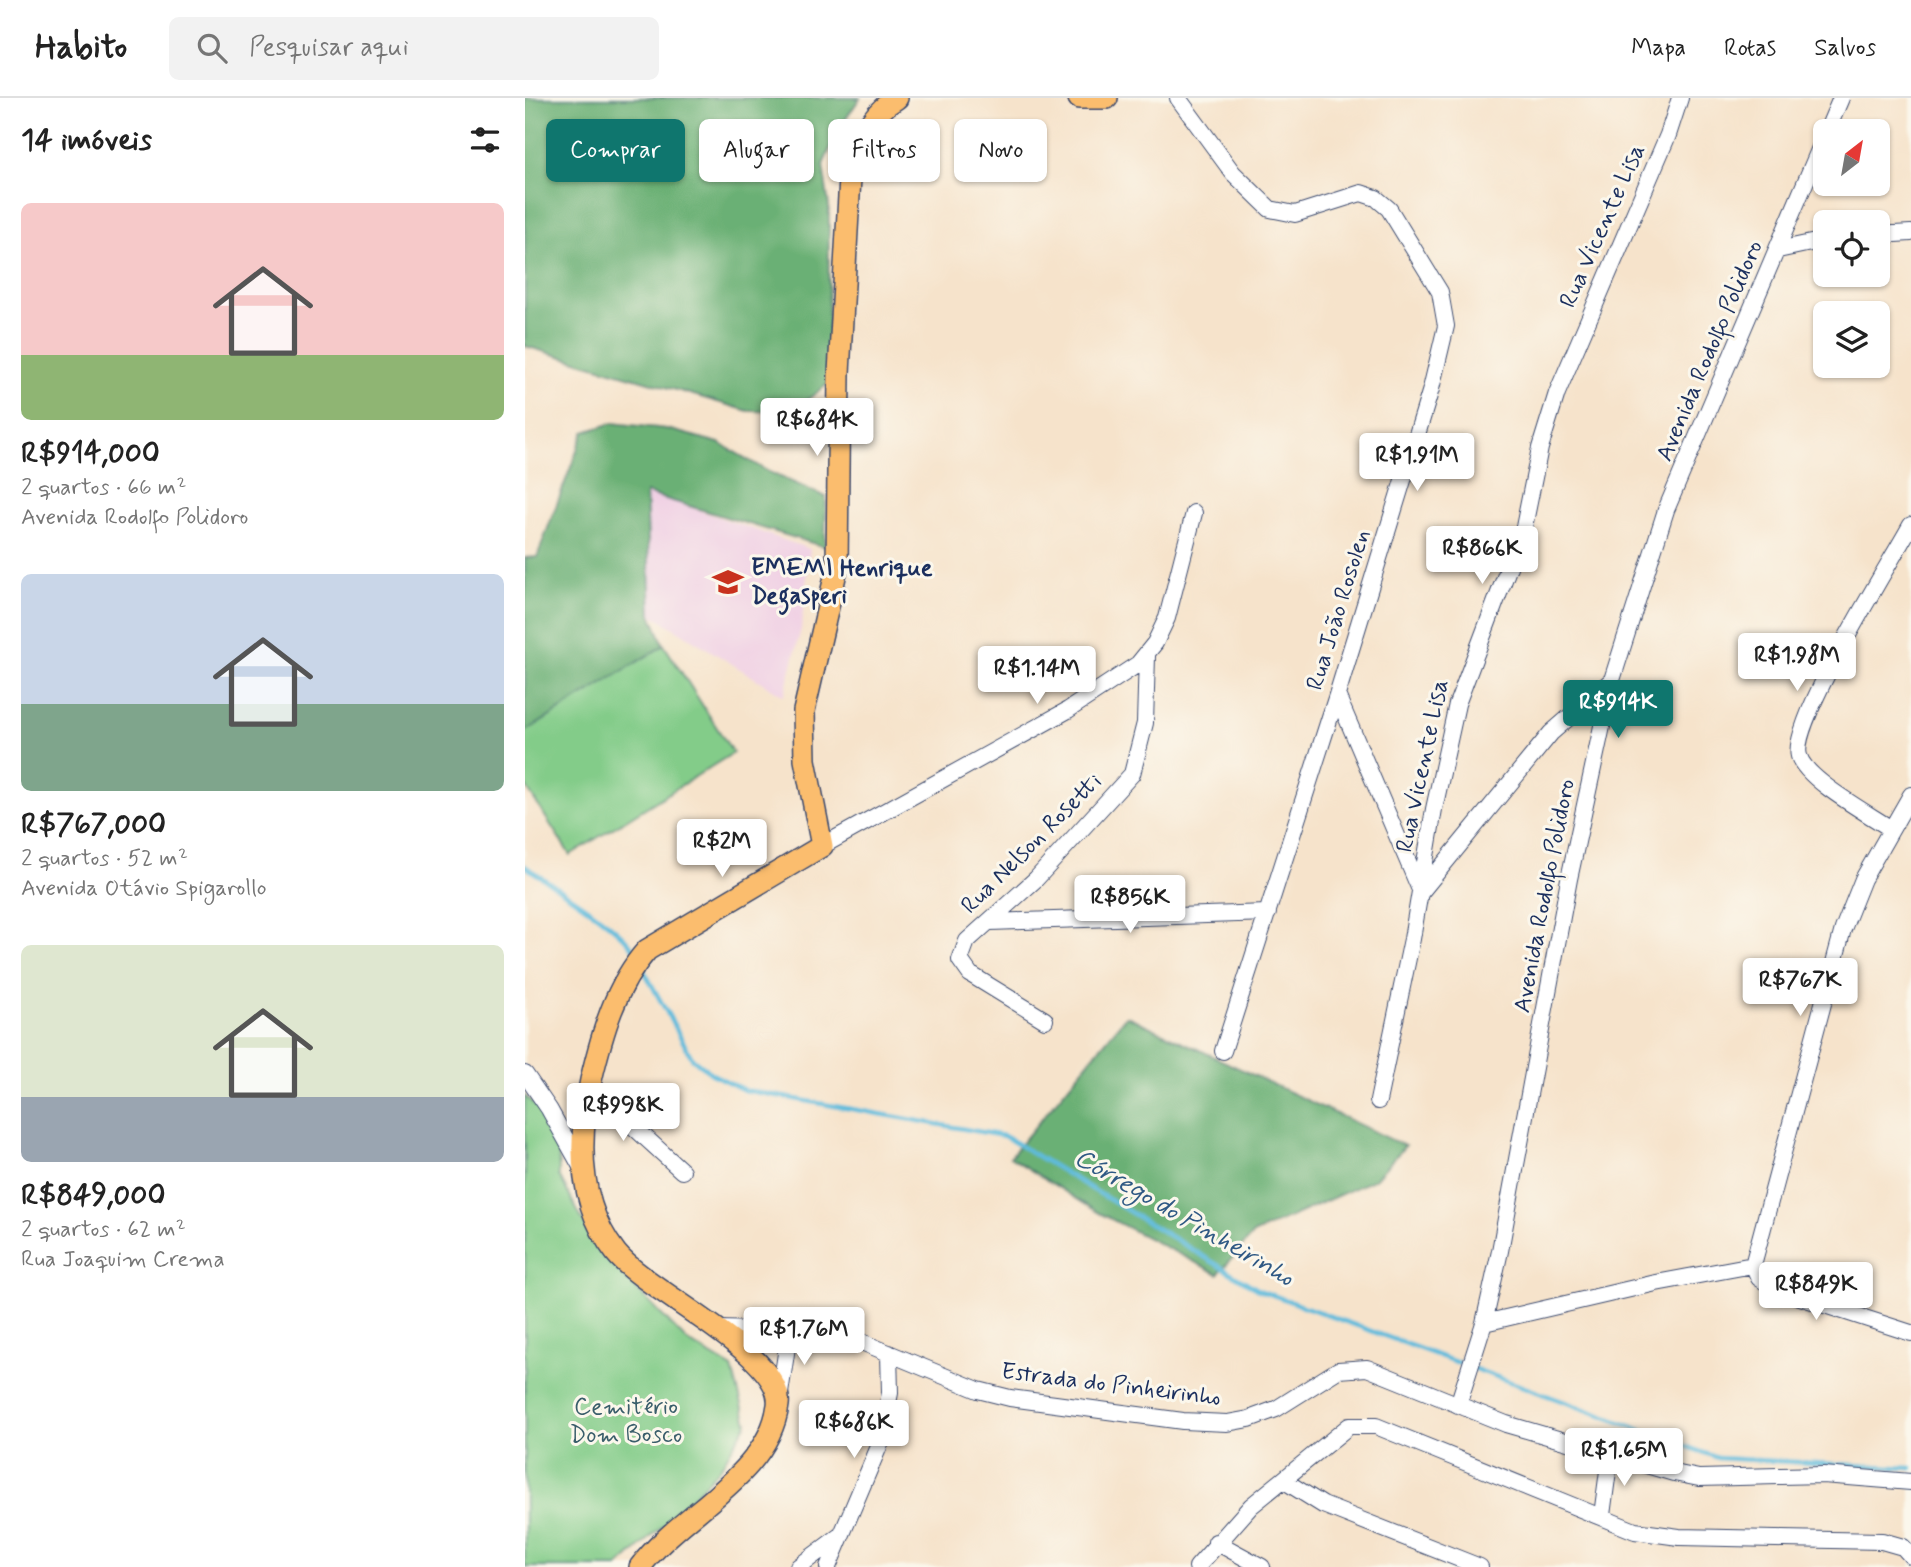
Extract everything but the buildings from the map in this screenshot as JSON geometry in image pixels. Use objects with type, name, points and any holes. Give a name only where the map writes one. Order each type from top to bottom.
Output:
[{"type":"main road","points":[[640,1567],[661,1542],[755,1457],[774,1423],[779,1401],[771,1380],[758,1362],[717,1329],[664,1295],[615,1252],[601,1227],[583,1170],[581,1144],[590,1087],[606,1022],[640,958],[821,846],[803,732],[804,710],[837,568],[839,373],[850,178],[857,147],[869,124],[888,103],[897,98]]},
{"type":"main road","points":[[1079,98],[1107,98]]},
{"type":"street","name":"Rua João Rosolen","points":[[1178,98],[1233,173],[1270,209],[1295,214],[1345,196],[1361,193],[1376,198],[1396,218],[1440,292],[1445,308],[1446,326],[1431,390],[1223,1051]]},
{"type":"street","name":"Rua Vicente Lisa","points":[[1378,1101],[1421,892],[1434,808],[1457,704],[1524,527],[1545,427],[1593,306],[1668,135],[1680,98]]},
{"type":"street","name":"Avenida Rodolfo Polidoro","points":[[1832,119],[1841,98]]},
{"type":"street","name":"Avenida Rodolfo Polidoro","points":[[1458,1405],[1484,1323],[1503,1237],[1569,878],[1612,680],[1666,510],[1813,165]]},
{"type":"street","points":[[1890,234],[1911,233]]},
{"type":"street","points":[[1778,250],[1813,243]]},
{"type":"street","points":[[821,846],[1068,710],[1117,680],[1147,656],[1167,618],[1194,513]]},
{"type":"street","points":[[1891,829],[1814,776],[1799,758],[1798,749],[1811,707],[1911,525]]},
{"type":"street","name":"Rua Nelson Rosetti","points":[[1045,1020],[989,986],[962,965],[961,950],[967,940],[990,922],[1079,834],[1132,774],[1145,723],[1147,656]]},
{"type":"street","points":[[1337,695],[1421,892],[1551,733],[1612,680]]},
{"type":"street","points":[[1911,795],[1863,879],[1840,939],[1753,1265],[1759,1278],[1778,1290],[1911,1333]]},
{"type":"street","points":[[990,922],[1268,913]]},
{"type":"street","points":[[525,1074],[549,1109],[583,1170]]},
{"type":"street","points":[[590,1087],[682,1171]]},
{"type":"street","points":[[1484,1323],[1668,1281],[1753,1265]]},
{"type":"street","name":"Estrada do Pinheirinho","points":[[717,1329],[810,1324],[840,1331],[978,1390],[1010,1398],[1183,1421],[1227,1423],[1249,1419],[1276,1409],[1338,1370],[1353,1366],[1367,1368],[1506,1424],[1610,1457],[1699,1478],[1823,1475],[1911,1482]]},
{"type":"street","points":[[779,1401],[790,1326]]},
{"type":"street","points":[[828,1567],[880,1444],[890,1393],[889,1353]]},
{"type":"street","points":[[1197,1567],[1216,1542],[1251,1506],[1349,1426],[1376,1426],[1602,1515],[1635,1531],[1657,1534],[1882,1541],[1902,1547],[1911,1556]]},
{"type":"street","points":[[1602,1515],[1610,1457]]},
{"type":"street","points":[[1283,1480],[1323,1505],[1480,1567]]},
{"type":"street","points":[[798,1567],[842,1535]]},
{"type":"street","points":[[1216,1542],[1262,1567]]},
{"type":"shaded area","name":"EMEMI Henrique Degasperi","points":[[646,492],[810,549],[801,629],[784,696],[651,614]]},
{"type":"green space","points":[[525,98],[860,98],[846,119],[828,119],[828,153],[823,165],[829,206],[828,384],[791,412],[748,411],[525,346]]},
{"type":"green space","points":[[613,423],[667,429],[719,443],[769,472],[826,497],[825,547],[646,493],[651,614],[664,645],[525,732],[525,558],[537,557],[584,432]]},
{"type":"green space","points":[[664,645],[733,753],[570,855],[525,785],[525,732]]},
{"type":"green space","points":[[1126,1016],[1405,1146],[1375,1179],[1253,1234],[1218,1274],[1099,1213],[1010,1157]]},
{"type":"green space","name":"Cemitério Dom Bosco","points":[[525,1096],[558,1127],[559,1176],[599,1251],[687,1341],[732,1368],[747,1423],[720,1468],[673,1517],[618,1567],[525,1567]]},
{"type":"waterway","name":"Córrego do Pinheirinho","points":[[525,866],[602,919],[628,942],[635,952]]},
{"type":"waterway","name":"Córrego do Pinheirinho","points":[[642,967],[692,1058],[712,1074],[744,1090],[1004,1136],[1259,1290],[1718,1458],[1911,1468]]},
{"type":"place","name":"EMEMI Henrique Degasperi","points":[[728,582]]}]
